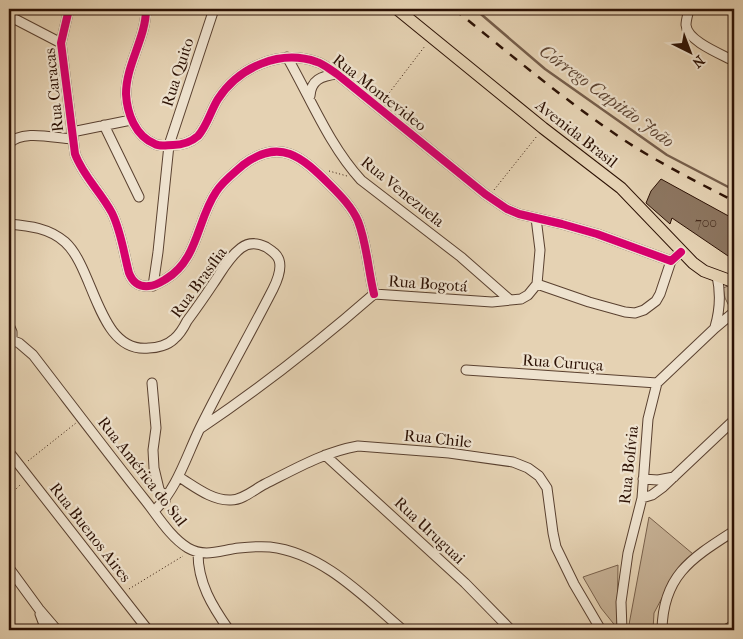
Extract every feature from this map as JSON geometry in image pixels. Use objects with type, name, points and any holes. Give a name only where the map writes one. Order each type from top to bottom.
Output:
[{"type":"main road","name":"Avenida Brasil","points":[[397,9],[621,188],[681,252],[704,271],[734,282]]},
{"type":"street","name":"Rua Caracas","points":[[70,9],[61,43],[72,136],[80,166],[113,215],[131,278],[138,285],[153,286]]},
{"type":"street","points":[[146,9],[129,71],[126,91],[128,111],[131,120],[138,130],[155,144],[169,145]]},
{"type":"street","name":"Rua Quito","points":[[153,286],[169,145],[214,9]]},
{"type":"street","points":[[689,9],[686,25],[688,33],[695,40],[734,60]]},
{"type":"street","points":[[9,16],[61,43]]},
{"type":"street","name":"Rua Montevideo","points":[[169,145],[188,142],[197,136],[217,100],[230,83],[261,63],[275,58],[288,57],[320,63],[337,74],[489,196],[513,212],[588,232],[671,261]]},
{"type":"street","name":"Rua Venezuela","points":[[288,57],[338,152],[348,166],[361,180],[454,252],[510,300]]},
{"type":"street","points":[[310,97],[311,87],[318,80],[327,75],[337,74]]},
{"type":"street","points":[[9,144],[16,138],[28,135],[72,136],[104,125],[131,120]]},
{"type":"street","points":[[104,125],[139,197]]},
{"type":"street","points":[[153,286],[170,277],[184,263],[216,191],[234,172],[254,157],[266,152],[281,152],[303,160],[335,191],[354,214],[365,247],[368,271],[374,294]]},
{"type":"street","points":[[536,218],[540,250],[537,284],[625,312],[635,313],[644,310],[656,301],[671,261],[681,252]]},
{"type":"street","name":"Rua Brasília","points":[[9,224],[33,226],[50,232],[66,243],[79,260],[93,296],[108,324],[126,345],[137,348],[158,346],[175,339],[230,259],[242,247],[254,243],[262,245],[273,251],[278,257],[280,264],[273,289],[200,428],[179,477],[165,501],[154,511]]},
{"type":"street","points":[[715,328],[720,305],[717,276]]},
{"type":"street","name":"Rua Bogotá","points":[[200,428],[244,399],[293,362],[374,294],[492,302],[521,299],[528,295],[537,284]]},
{"type":"street","points":[[657,382],[734,312]]},
{"type":"street","points":[[9,325],[12,332],[10,339]]},
{"type":"street","name":"Rua América do Sul","points":[[10,339],[26,348],[33,355],[174,536],[181,543],[195,551]]},
{"type":"street","name":"Rua Curuça","points":[[466,370],[657,382]]},
{"type":"street","name":"Rua Bolívia","points":[[622,630],[621,602],[628,553],[642,498],[648,419],[657,382]]},
{"type":"street","points":[[152,383],[156,428],[153,450],[154,468],[159,489],[165,501]]},
{"type":"street","points":[[642,498],[664,488],[734,420]]},
{"type":"street","name":"Rua Chile","points":[[179,477],[210,495],[224,500],[232,500],[246,495],[310,461],[346,448],[358,446],[514,462],[528,468],[539,476],[547,488],[552,533],[556,547],[574,584],[601,630]]},
{"type":"street","name":"Rua Buenos Aires","points":[[9,452],[148,630]]},
{"type":"street","name":"Rua Uruguai","points":[[325,455],[465,583],[512,630]]},
{"type":"street","points":[[643,479],[658,480],[674,477]]},
{"type":"street","points":[[662,630],[667,594],[686,566],[734,531]]},
{"type":"street","points":[[229,630],[214,610],[204,587],[195,551],[215,553],[256,546],[282,550],[307,558],[327,568],[348,583],[403,630]]},
{"type":"street","points":[[9,568],[57,630]]},
{"type":"street","points":[[39,609],[46,630]]},
{"type":"street","points":[[725,630],[734,625]]},
{"type":"path","points":[[378,108],[432,38]]},
{"type":"path","points":[[489,196],[544,128]]},
{"type":"path","points":[[328,171],[361,180]]},
{"type":"path","points":[[21,467],[72,426]]},
{"type":"path","points":[[9,496],[29,477]]},
{"type":"path","points":[[120,594],[195,551]]},
{"type":"shaded area","points":[[733,284],[734,306],[731,310],[725,298],[723,288]]},
{"type":"shaded area","points":[[649,517],[693,554],[673,577],[654,613],[653,630],[628,630]]},
{"type":"shaded area","points":[[618,565],[617,628],[601,608],[583,577]]},
{"type":"building","points":[[661,179],[734,219],[734,260],[672,218],[670,224],[646,203],[651,191]]},
{"type":"waterway","name":"Córrego Capitão João","points":[[475,9],[545,69],[667,155],[734,190]]},
{"type":"railway","points":[[454,9],[602,125],[664,164],[734,201]]},
{"type":"cycle path","points":[[69,9],[61,43],[75,154],[83,170],[112,213],[120,235],[129,273],[134,282],[142,286],[158,284],[177,271],[191,251],[210,203],[221,185],[243,165],[256,157],[268,152],[279,152],[290,154],[310,166],[346,202],[358,221],[374,294]]},
{"type":"cycle path","points":[[146,9],[143,30],[129,72],[126,94],[130,116],[137,130],[157,145],[183,144],[198,136],[218,99],[237,78],[249,70],[275,60],[303,59],[320,63],[337,74],[485,194],[507,209],[519,214],[597,234],[671,261],[681,252]]}]
